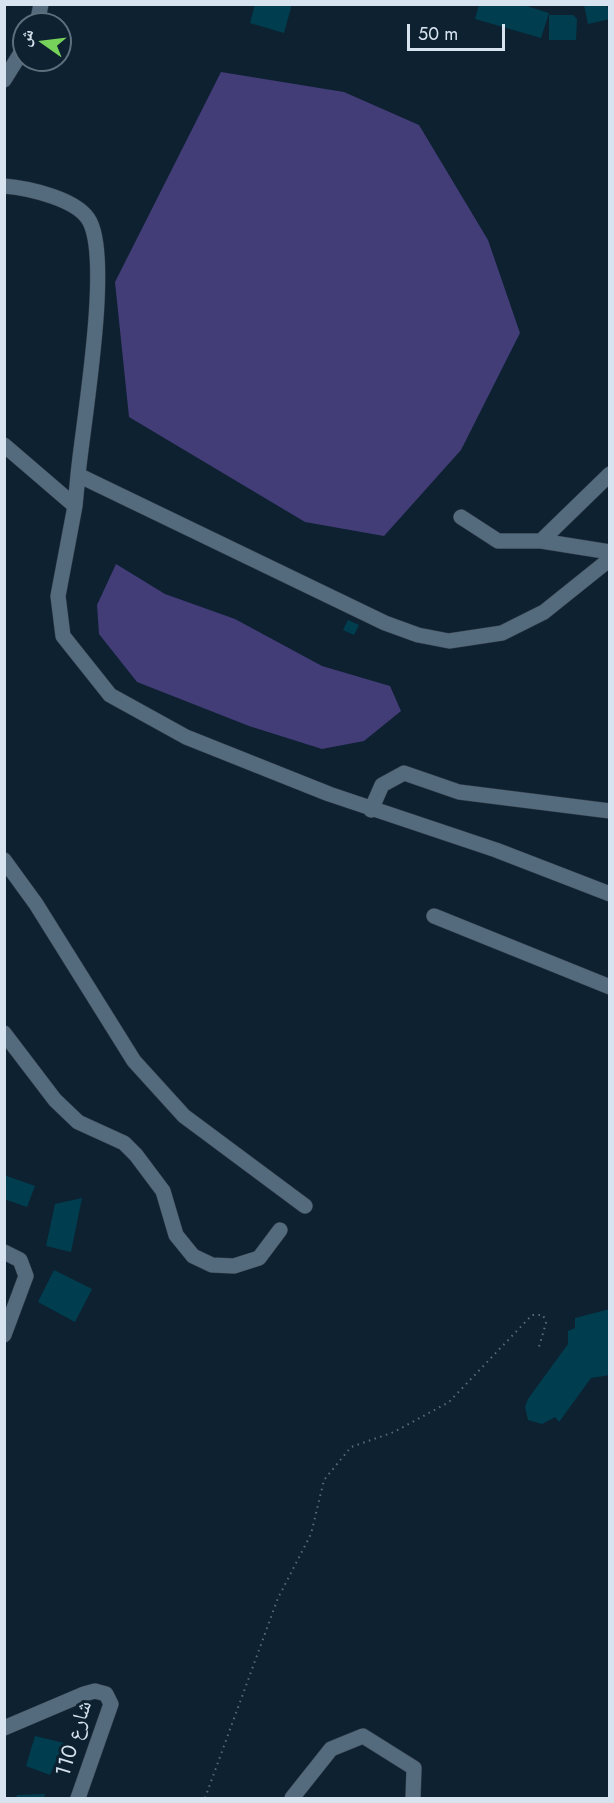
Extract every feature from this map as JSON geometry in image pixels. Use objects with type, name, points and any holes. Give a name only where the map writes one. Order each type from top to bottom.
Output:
[{"type":"street","points":[[4,80],[12,67]]},
{"type":"street","points":[[4,186],[22,188],[71,203],[90,220],[95,238],[98,281],[75,506],[58,596],[63,636],[110,695],[186,737],[371,810],[496,850],[609,894]]},
{"type":"street","points":[[4,445],[75,506]]},
{"type":"street","points":[[541,541],[609,474]]},
{"type":"street","points":[[78,476],[385,623],[418,635],[449,641],[502,633],[544,612],[609,559]]},
{"type":"street","points":[[461,517],[498,541],[541,541],[609,552]]},
{"type":"street","points":[[371,810],[382,785],[404,773],[459,792],[609,811]]},
{"type":"street","points":[[4,860],[36,904],[88,992],[134,1061],[184,1116],[305,1206]]},
{"type":"street","points":[[434,915],[609,987]]},
{"type":"street","points":[[4,1034],[55,1100],[78,1122],[124,1143],[136,1155],[163,1191],[176,1235],[193,1256],[212,1265],[234,1266],[259,1257],[280,1230]]},
{"type":"street","points":[[4,1252],[20,1260],[26,1276],[4,1335]]},
{"type":"street","name":"شارع 110","points":[[4,1728],[84,1694],[95,1691],[106,1694],[111,1704],[78,1798]]},
{"type":"street","points":[[292,1798],[331,1749],[363,1736],[414,1768],[413,1798]]},
{"type":"path","points":[[205,1798],[278,1598],[311,1534],[324,1480],[351,1448],[394,1432],[449,1402],[532,1315],[543,1315],[546,1323],[538,1350]]},
{"type":"shaded area","points":[[221,72],[344,92],[419,125],[488,240],[520,333],[461,450],[384,536],[305,522],[129,417],[115,282]]},
{"type":"shaded area","points":[[116,564],[165,594],[235,619],[322,666],[390,686],[401,711],[364,741],[322,749],[249,726],[137,682],[99,634],[97,605]]},
{"type":"building","points":[[255,4],[292,4],[284,33],[250,23]]},
{"type":"building","points":[[479,4],[520,4],[549,13],[541,38],[475,19]]},
{"type":"building","points":[[584,5],[607,5],[610,19],[588,24]]},
{"type":"building","points":[[549,15],[573,15],[577,19],[576,40],[549,40]]},
{"type":"building","points":[[348,620],[359,625],[354,635],[343,630]]},
{"type":"building","points":[[4,1175],[35,1186],[27,1207],[4,1199]]},
{"type":"building","points":[[82,1198],[71,1252],[46,1246],[55,1204]]},
{"type":"building","points":[[54,1270],[92,1289],[75,1322],[38,1302]]},
{"type":"building","points":[[610,1309],[610,1375],[591,1378],[559,1422],[555,1417],[542,1424],[528,1420],[525,1407],[528,1399],[568,1344],[568,1331],[575,1328],[575,1318]]},
{"type":"building","points":[[35,1736],[64,1743],[50,1775],[26,1766]]},
{"type":"building","points":[[45,1794],[44,1798],[16,1798],[17,1795]]}]
